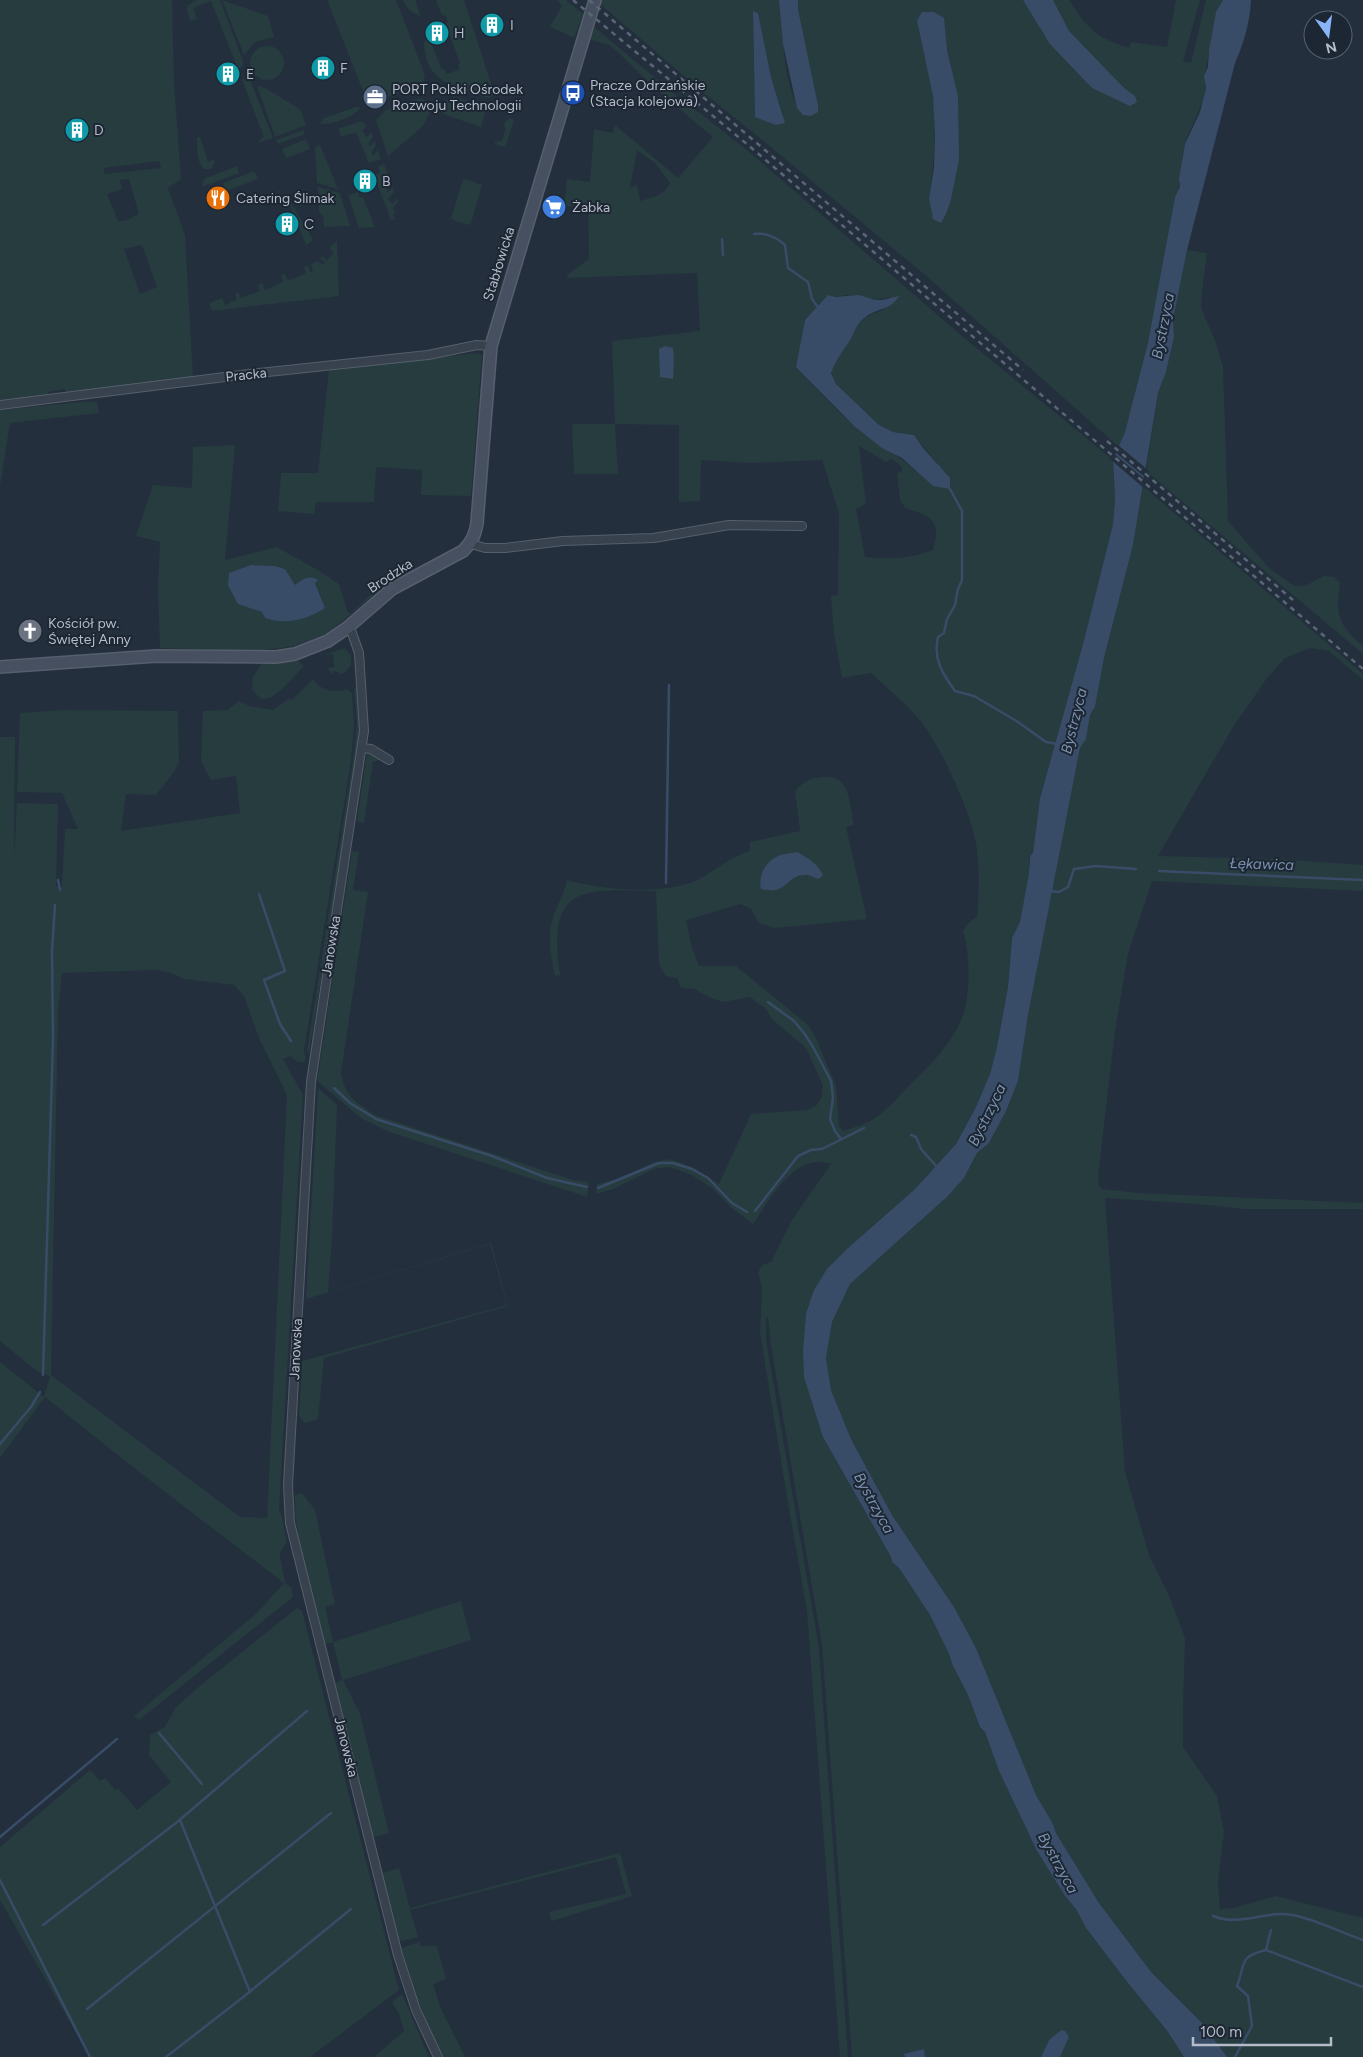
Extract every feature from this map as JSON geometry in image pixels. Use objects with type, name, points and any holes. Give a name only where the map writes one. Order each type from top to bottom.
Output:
[{"type":"street","name":"Stabłowicka","points":[[471,544],[477,523],[491,346],[595,0]]},
{"type":"street","name":"Pracka","points":[[0,405],[248,374],[428,355],[462,350],[477,345],[491,346]]},
{"type":"street","points":[[471,544],[485,548],[504,548],[563,541],[654,538],[729,525],[802,526]]},
{"type":"street","name":"Brodzka","points":[[0,667],[156,656],[276,657],[311,648],[328,641],[347,628],[392,589],[463,551],[471,544]]},
{"type":"street","name":"Janowska","points":[[347,628],[352,633],[359,653],[364,705],[364,732],[311,1082],[288,1485],[290,1523],[398,1955],[416,2010],[438,2057]]},
{"type":"street","points":[[362,748],[371,749],[389,760]]},
{"type":"green space","points":[[0,0],[172,0],[174,83],[181,179],[168,188],[185,235],[193,377],[66,393],[65,389],[48,392],[48,395],[0,401]],"holes":[[[159,161],[161,168],[104,174],[104,168]],[[129,179],[139,214],[125,221],[118,221],[107,194],[122,189],[120,180]],[[142,245],[157,287],[140,294],[124,249]]]},
{"type":"green space","points":[[197,0],[220,0],[243,61],[242,67],[238,69],[211,1],[193,8],[197,19],[190,21],[187,10],[188,5]]},
{"type":"green space","points":[[222,0],[268,16],[274,37],[255,42],[244,55]]},
{"type":"green space","points":[[327,0],[396,0],[425,75],[423,83],[376,102],[367,101]]},
{"type":"green space","points":[[403,0],[415,0],[421,17],[409,10]]},
{"type":"green space","points":[[436,0],[464,0],[494,93],[493,96],[488,98],[454,87],[444,82],[430,67],[424,42],[429,38],[442,70],[444,69],[447,74],[460,69],[458,64],[460,63],[446,25],[448,21],[446,16],[442,15]]},
{"type":"green space","points":[[557,0],[566,0],[583,14],[574,38],[550,27],[562,6]]},
{"type":"green space","points":[[600,0],[779,0],[785,60],[791,91],[803,115],[818,105],[798,9],[798,0],[1069,0],[1093,31],[1108,40],[1129,48],[1131,42],[1167,47],[1176,0],[1200,0],[1183,61],[1191,63],[1206,0],[1223,0],[1211,37],[1203,97],[1183,151],[1178,191],[1175,197],[1146,355],[1119,447],[924,274],[704,93],[599,3]],"holes":[[[753,11],[758,13],[771,77],[783,114],[755,117]],[[917,21],[947,50],[958,96],[951,199],[929,198],[935,122],[930,78]]]},
{"type":"green space","points":[[592,25],[691,108],[748,151],[963,337],[1113,460],[1115,498],[1113,524],[1083,644],[1040,798],[1033,853],[1029,857],[1029,873],[1020,922],[1012,938],[1008,987],[990,1074],[975,1109],[956,1144],[915,1189],[848,1248],[806,1314],[803,1349],[823,1437],[891,1557],[892,1562],[899,1568],[930,1615],[968,1695],[980,1727],[985,1732],[999,1771],[1037,1851],[1065,1896],[1076,1909],[1086,1928],[1168,2032],[1184,2057],[1060,2057],[1069,2037],[1061,2030],[1049,2040],[1041,2057],[925,2057],[924,2049],[903,2054],[906,2057],[852,2057],[822,1645],[771,1346],[768,1318],[766,1317],[766,1340],[819,1648],[848,2057],[840,2057],[807,1611],[760,1333],[762,1287],[758,1273],[762,1265],[771,1262],[792,1220],[831,1164],[818,1162],[806,1165],[795,1171],[776,1191],[753,1224],[733,1209],[712,1188],[690,1174],[669,1167],[654,1169],[613,1189],[596,1194],[597,1184],[620,1178],[654,1162],[670,1159],[696,1169],[719,1184],[751,1114],[807,1110],[817,1105],[822,1096],[823,1086],[806,1048],[773,1020],[766,1009],[750,997],[723,1002],[694,989],[681,988],[677,978],[666,976],[659,965],[656,891],[608,890],[575,898],[565,908],[559,923],[557,945],[560,975],[555,976],[550,932],[553,917],[567,880],[581,884],[634,890],[670,888],[686,884],[699,879],[730,860],[750,851],[750,842],[800,831],[795,791],[804,783],[814,778],[831,777],[839,780],[844,785],[849,799],[854,825],[846,827],[867,919],[775,928],[759,923],[751,909],[741,904],[686,920],[692,948],[699,966],[736,966],[808,1025],[815,1036],[836,1086],[839,1126],[843,1131],[870,1121],[885,1110],[936,1058],[957,1029],[965,1009],[968,987],[967,950],[963,931],[969,922],[977,917],[979,880],[976,843],[968,814],[953,778],[935,743],[918,718],[871,673],[842,678],[834,634],[831,596],[838,595],[839,513],[822,460],[751,463],[701,460],[700,501],[679,502],[679,425],[615,424],[612,341],[700,331],[697,273],[567,278],[568,274],[589,259],[588,207],[564,206],[567,179],[590,182],[594,129],[613,133],[615,125],[678,178],[713,137],[650,84],[609,45],[588,39]],"holes":[[[637,150],[655,163],[670,183],[661,193],[640,201],[637,185],[630,188]],[[846,295],[875,300],[890,297],[883,310],[870,315],[859,324],[831,372],[836,384],[879,425],[893,432],[914,435],[937,463],[917,472],[854,426],[796,367],[805,320],[828,296]],[[859,446],[886,462],[892,459],[902,467],[902,472],[897,473],[900,500],[905,508],[922,514],[932,521],[936,532],[933,550],[899,558],[865,557],[856,509],[866,504]]]},
{"type":"green space","points":[[267,46],[274,47],[279,51],[283,56],[283,70],[279,75],[274,79],[267,80],[260,79],[255,75],[251,70],[250,63],[251,56],[255,51],[260,47]]},
{"type":"green space","points":[[246,78],[251,82],[273,138],[260,142],[259,140],[264,137],[242,80]]},
{"type":"green space","points":[[257,86],[265,88],[300,109],[306,125],[275,137]]},
{"type":"green space","points":[[455,97],[487,107],[481,127],[443,114],[442,110],[446,100]]},
{"type":"green space","points":[[420,98],[427,101],[432,108],[423,126],[388,156],[376,120],[386,110]]},
{"type":"green space","points":[[360,107],[354,114],[342,120],[323,124],[319,123],[323,121],[322,119]]},
{"type":"green space","points":[[510,118],[514,120],[505,147],[495,144],[495,142],[502,141],[506,128],[504,126],[505,122]]},
{"type":"green space","points":[[361,121],[367,126],[362,131],[365,136],[367,137],[371,132],[373,137],[368,144],[370,146],[375,141],[376,146],[371,153],[374,155],[378,150],[381,159],[369,163],[356,132],[341,137],[338,129]]},
{"type":"green space","points":[[303,130],[305,134],[278,144],[276,140]]},
{"type":"green space","points":[[197,137],[200,137],[208,162],[215,159],[211,169],[204,169],[201,166]]},
{"type":"green space","points":[[306,139],[310,149],[286,158],[282,149]]},
{"type":"green space","points":[[320,145],[338,189],[317,183],[315,147]]},
{"type":"green space","points":[[384,164],[388,175],[382,181],[384,187],[390,181],[391,183],[386,190],[388,192],[393,188],[394,192],[388,199],[392,204],[397,199],[398,202],[392,209],[396,212],[393,214],[395,219],[391,220],[374,175],[380,173],[378,166]]},
{"type":"green space","points":[[237,166],[239,173],[202,187],[203,181],[206,178]]},
{"type":"green space","points":[[254,171],[258,179],[226,191],[223,183]]},
{"type":"green space","points":[[466,179],[482,185],[471,223],[467,225],[451,218],[463,180]]},
{"type":"green space","points":[[317,187],[340,193],[350,226],[324,227],[323,216],[319,212],[320,199]]},
{"type":"green space","points":[[285,192],[313,240],[306,245]]},
{"type":"green space","points":[[358,192],[360,198],[363,197],[375,227],[359,228],[348,195]]},
{"type":"green space","points":[[337,241],[339,296],[212,311],[209,303],[222,298],[225,305],[230,303],[229,296],[231,302],[237,300],[235,294],[238,292],[241,298],[260,291],[258,285],[262,283],[265,290],[283,282],[281,276],[285,274],[288,281],[306,273],[304,267],[308,265],[310,272],[313,271],[311,264],[317,261],[323,265],[325,263],[320,258],[322,256],[327,260],[334,253],[329,248]]},
{"type":"green space","points":[[1187,250],[1207,253],[1201,308],[1216,343],[1223,367],[1228,521],[1268,567],[1294,586],[1305,586],[1324,576],[1334,577],[1340,583],[1338,603],[1340,618],[1343,625],[1363,646],[1363,654],[1146,471],[1158,393],[1166,372],[1174,337],[1173,320]]},
{"type":"green space","points":[[477,353],[482,355],[471,496],[421,495],[422,470],[376,467],[374,502],[316,502],[314,514],[278,511],[281,473],[318,473],[329,369]]},
{"type":"green space","points":[[97,402],[99,413],[10,423],[0,486],[0,410]]},
{"type":"green space","points":[[572,424],[615,424],[618,474],[574,474]]},
{"type":"green space","points":[[235,445],[225,560],[277,547],[339,584],[348,613],[351,613],[374,591],[376,593],[328,633],[294,646],[257,651],[160,648],[158,588],[160,542],[136,536],[153,485],[192,488],[193,447]],"holes":[[[251,565],[274,566],[285,569],[295,586],[317,580],[315,582],[325,608],[265,618]]]},
{"type":"green space","points":[[1143,486],[1363,674],[1363,680],[1329,651],[1310,648],[1285,658],[1267,678],[1233,727],[1158,856],[1275,859],[1363,865],[1363,891],[1152,881],[1128,953],[1115,1031],[1098,1176],[1099,1185],[1102,1189],[1138,1193],[1363,1203],[1363,1209],[1244,1209],[1105,1198],[1125,1472],[1149,1555],[1170,1598],[1185,1638],[1183,1747],[1217,1796],[1224,1832],[1218,1882],[1220,1909],[1233,1908],[1276,1896],[1363,1917],[1363,2057],[1227,2057],[1202,2023],[1152,1973],[1099,1903],[1056,1833],[1053,1824],[1036,1795],[976,1648],[954,1607],[892,1515],[851,1439],[831,1390],[826,1358],[832,1322],[850,1284],[948,1196],[964,1178],[977,1153],[989,1143],[1006,1111],[1018,1081],[1028,1015],[1080,748],[1086,739],[1090,715],[1095,707],[1104,658],[1133,545]]},
{"type":"green space","points":[[344,648],[351,655],[351,665],[345,673],[339,674],[339,672],[334,671],[333,674],[326,668],[334,667],[333,654],[325,655]]},
{"type":"green space","points":[[298,661],[304,666],[274,695],[269,698],[260,698],[252,689],[253,677],[261,664]]},
{"type":"green space","points":[[313,679],[320,686],[328,690],[338,691],[347,689],[352,693],[354,725],[351,761],[304,1051],[306,1059],[304,1062],[298,1062],[290,1056],[283,1059],[303,1095],[279,1510],[287,1542],[280,1552],[280,1556],[285,1583],[291,1587],[293,1597],[139,1720],[134,1716],[258,1612],[284,1583],[45,1397],[0,1458],[0,1362],[44,1397],[50,1376],[38,1372],[0,1341],[0,737],[15,737],[14,859],[17,803],[58,804],[56,886],[62,887],[65,829],[78,829],[62,793],[17,792],[20,713],[62,710],[178,711],[179,762],[174,772],[156,795],[126,794],[121,831],[240,813],[236,776],[211,780],[201,762],[203,711],[227,710],[239,701],[249,706],[273,710],[290,698],[292,700]],"holes":[[[157,970],[171,973],[184,979],[234,985],[244,996],[259,1038],[287,1095],[267,1518],[240,1517],[51,1375],[58,1010],[62,973]]]},
{"type":"green space","points":[[356,688],[358,690],[360,725],[356,761],[309,1054],[307,1051],[353,760],[357,724],[354,690]]},
{"type":"green space","points":[[367,753],[373,753],[382,759],[373,762],[364,823],[357,821]]},
{"type":"green space","points":[[352,851],[359,852],[353,890],[368,892],[341,1073],[345,1088],[352,1098],[375,1115],[573,1180],[589,1182],[587,1197],[387,1131],[361,1118],[317,1081]]},
{"type":"green space","points":[[318,1088],[337,1105],[328,1292],[491,1243],[508,1306],[324,1358],[318,1419],[305,1423],[299,1416],[302,1361],[507,1305],[490,1244],[306,1299]]},
{"type":"green space","points":[[302,1493],[315,1510],[335,1604],[325,1607],[333,1642],[325,1644],[305,1570],[298,1532],[295,1495]]},
{"type":"green space","points":[[461,1601],[471,1640],[343,1680],[360,1714],[389,1833],[373,1837],[335,1683],[342,1680],[333,1642]]},
{"type":"green space","points":[[297,1608],[302,1611],[399,1990],[310,2057],[90,2057],[0,1900],[0,1847],[90,1770],[100,1781],[105,1778],[115,1790],[118,1788],[137,1810],[171,1782],[149,1755],[150,1735],[165,1727],[176,1707],[201,1685]]},
{"type":"green space","points":[[620,1853],[632,1896],[552,1921],[549,1912],[626,1894],[616,1857],[410,1910],[418,1937],[402,1941],[399,1940],[382,1873],[399,1868],[410,1908]]},
{"type":"green space","points":[[420,1942],[421,1946],[437,1946],[446,1979],[433,1984],[441,2009],[465,2057],[443,2057],[421,2008],[401,1948]]},
{"type":"green space","points":[[402,1994],[429,2057],[374,2057],[404,2031],[399,2014],[392,2002]]},
{"type":"water","points":[[779,0],[798,0],[798,9],[818,105],[818,112],[811,116],[803,115],[797,108],[783,44]]},
{"type":"water","points":[[1023,0],[1053,0],[1069,31],[1124,88],[1135,96],[1137,102],[1130,106],[1092,88],[1050,44]]},
{"type":"water","name":"Bystrzyca","points":[[1223,0],[1251,0],[1248,24],[1235,63],[1187,250],[1173,320],[1174,337],[1166,372],[1158,393],[1133,545],[1104,658],[1095,707],[1090,715],[1086,739],[1080,748],[1028,1015],[1018,1081],[1006,1111],[989,1143],[977,1153],[964,1178],[948,1196],[850,1284],[832,1322],[826,1358],[831,1390],[851,1439],[892,1515],[954,1607],[976,1648],[1036,1795],[1053,1824],[1056,1833],[1099,1903],[1152,1973],[1202,2023],[1227,2057],[1184,2057],[1168,2032],[1086,1928],[1076,1909],[1065,1896],[1037,1851],[999,1771],[985,1732],[980,1727],[968,1695],[930,1615],[899,1568],[892,1562],[891,1557],[823,1437],[804,1377],[803,1349],[806,1314],[814,1290],[827,1269],[915,1189],[956,1144],[975,1109],[990,1074],[1008,987],[1012,938],[1020,922],[1029,873],[1030,856],[1033,853],[1040,798],[1083,644],[1113,524],[1115,498],[1113,460],[1125,432],[1148,343],[1175,197],[1180,186],[1179,179],[1185,144],[1200,112],[1206,88],[1204,76],[1208,67],[1216,12]]},
{"type":"water","points":[[753,11],[758,13],[771,77],[785,123],[776,125],[755,117]]},
{"type":"water","points":[[922,12],[934,12],[944,18],[947,50],[958,96],[959,160],[951,199],[941,223],[933,219],[929,198],[934,168],[935,135],[933,96],[917,21]]},
{"type":"water","points":[[828,295],[835,297],[859,295],[875,300],[899,296],[892,304],[871,313],[860,322],[831,373],[836,384],[879,425],[893,432],[914,435],[950,478],[950,489],[933,486],[902,458],[882,448],[854,426],[796,367],[805,320]]},
{"type":"water","points":[[665,346],[673,348],[673,379],[660,377],[659,349]]},
{"type":"water","points":[[251,565],[275,566],[285,569],[295,585],[308,578],[318,580],[315,583],[325,608],[311,616],[281,621],[265,618],[262,612],[238,604],[228,585],[229,573]]},
{"type":"water","points":[[797,852],[815,864],[823,875],[819,879],[808,875],[798,876],[777,890],[761,889],[760,884],[763,870],[769,863],[778,856]]},
{"type":"water","points":[[1061,2030],[1065,2031],[1069,2037],[1060,2057],[1041,2057],[1049,2040]]},
{"type":"water","points":[[924,2049],[925,2057],[906,2057],[903,2054]]},
{"type":"pier","points":[[1117,444],[1149,471],[1147,479],[1114,451]]},
{"type":"pier","points":[[1113,453],[1147,481],[1145,489],[1110,459]]},
{"type":"waterway","points":[[754,234],[771,236],[785,245],[788,268],[808,282],[812,299],[817,306]]},
{"type":"waterway","points":[[722,239],[723,255]]},
{"type":"waterway","name":"Bystrzyca","points":[[950,489],[962,511],[962,580],[955,605],[947,619],[944,633],[938,637],[937,652],[940,666],[955,691],[974,696],[1018,722],[1046,742],[1057,744]]},
{"type":"waterway","points":[[666,883],[669,685]]},
{"type":"waterway","name":"Łękawica","points":[[1050,891],[1059,892],[1068,887],[1074,869],[1096,866],[1136,869]]},
{"type":"waterway","name":"Łękawica","points":[[1159,871],[1363,880]]},
{"type":"waterway","points":[[58,880],[60,890]]},
{"type":"waterway","points":[[259,894],[285,971],[264,980],[280,1024],[291,1041]]},
{"type":"waterway","points":[[43,1375],[53,1039],[52,951],[55,905]]},
{"type":"waterway","points":[[768,1002],[794,1021],[813,1047],[831,1081],[833,1098],[830,1119],[841,1139]]},
{"type":"waterway","points":[[334,1088],[350,1103],[376,1119],[492,1156],[547,1178],[587,1187]]},
{"type":"waterway","points":[[755,1211],[798,1156],[811,1150],[822,1149],[864,1128]]},
{"type":"waterway","points":[[911,1135],[916,1137],[921,1149],[938,1168]]},
{"type":"waterway","points":[[598,1188],[659,1163],[673,1163],[692,1169],[708,1178],[732,1203],[747,1212]]},
{"type":"waterway","points":[[0,1444],[31,1407],[40,1392]]},
{"type":"waterway","points":[[43,1925],[176,1823],[307,1711]]},
{"type":"waterway","points":[[159,1733],[202,1784]]},
{"type":"waterway","points":[[0,1837],[117,1739]]},
{"type":"waterway","points":[[87,2009],[331,1813]]},
{"type":"waterway","points":[[180,1820],[250,1992]]},
{"type":"waterway","points":[[0,1880],[90,2057]]},
{"type":"waterway","points":[[166,2057],[351,1909]]},
{"type":"waterway","points":[[1213,1916],[1233,1920],[1283,1914],[1293,1915],[1320,1923],[1363,1940]]},
{"type":"waterway","points":[[1266,1950],[1271,1930]]},
{"type":"waterway","points":[[1235,2057],[1252,2026],[1248,1996],[1237,1986],[1244,1962],[1251,1955],[1266,1950],[1363,1987]]},
{"type":"railway","points":[[573,0],[748,145],[1363,669]]},
{"type":"railway","points":[[589,0],[1023,370]]},
{"type":"railway","points":[[1107,441],[1293,600]]},
{"type":"place","name":"I","points":[[492,25]]},
{"type":"place","name":"H","points":[[437,33]]},
{"type":"place","name":"F","points":[[323,68]]},
{"type":"place","name":"E","points":[[228,74]]},
{"type":"place","name":"Pracze Odrzańskie (Stacja kolejowa)","points":[[573,93]]},
{"type":"place","name":"PORT Polski Ośrodek Rozwoju Technologii","points":[[375,97]]},
{"type":"place","name":"D","points":[[77,130]]},
{"type":"place","name":"B","points":[[365,181]]},
{"type":"place","name":"Catering Ślimak","points":[[218,198]]},
{"type":"place","name":"Żabka","points":[[554,207]]},
{"type":"place","name":"C","points":[[287,224]]},
{"type":"place","name":"Kościół pw. Świętej Anny","points":[[30,631]]}]
